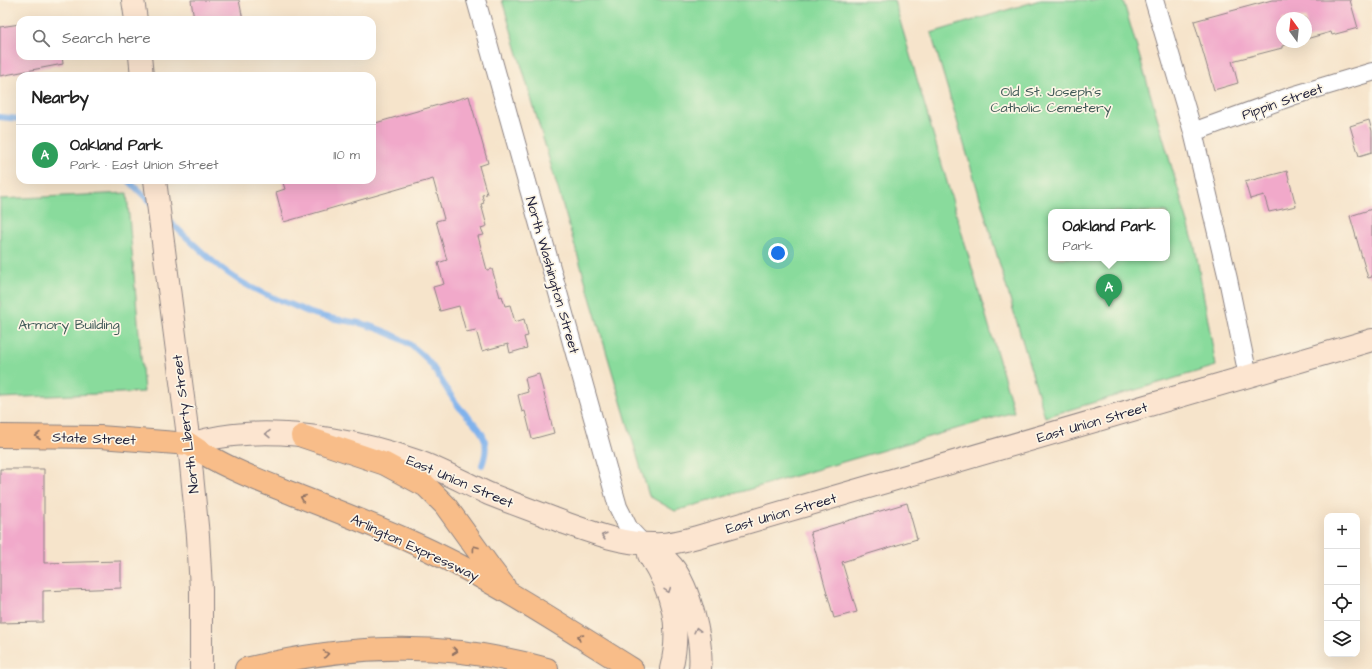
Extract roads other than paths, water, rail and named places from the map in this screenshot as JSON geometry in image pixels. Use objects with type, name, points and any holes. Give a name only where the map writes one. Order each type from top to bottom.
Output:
[{"type":"main road","name":"State Street","points":[[0,436],[100,437],[189,444]]},
{"type":"main road","points":[[302,436],[385,464],[426,486],[445,505],[498,579],[518,599]]},
{"type":"main road","name":"Arlington Expressway","points":[[189,444],[214,460],[247,475],[412,543],[466,569],[632,669]]},
{"type":"main road","points":[[246,669],[322,654],[394,648],[429,649],[483,655],[518,661],[547,669]]},
{"type":"street","points":[[133,0],[135,16]]},
{"type":"street","name":"North Washington Street","points":[[476,0],[616,499],[625,522],[633,535],[642,544],[663,579],[673,607],[676,637],[675,653],[671,669]]},
{"type":"street","points":[[1154,0],[1193,132],[1228,279],[1248,376]]},
{"type":"street","points":[[140,60],[142,72]]},
{"type":"street","name":"Pippin Street","points":[[1193,132],[1292,96],[1372,72]]},
{"type":"street","name":"North Liberty Street","points":[[156,184],[189,444],[201,571],[201,669]]},
{"type":"street","name":"East Union Street","points":[[189,444],[220,437],[246,434],[282,434],[358,444],[386,451],[432,467],[503,500],[573,526],[612,538],[642,544],[676,543],[1372,340]]},
{"type":"street","name":"North Washington Street","points":[[642,544],[659,554],[668,562],[684,586],[701,651],[700,669]]},
{"type":"waterway","points":[[0,117],[16,119]]},
{"type":"waterway","points":[[132,184],[151,203]]},
{"type":"waterway","points":[[166,218],[213,262],[234,277],[268,296],[311,313],[359,323],[381,330],[411,345],[424,356],[435,370],[454,401],[482,433],[485,439],[486,447],[482,465]]},
{"type":"place","name":"Oakland Park","points":[[1109,307]]},
{"type":"park label","name":"Old St. Joseph's Catholic Cemetery","points":[[1051,100]]},
{"type":"park label","name":"Armory Building","points":[[69,324]]}]
